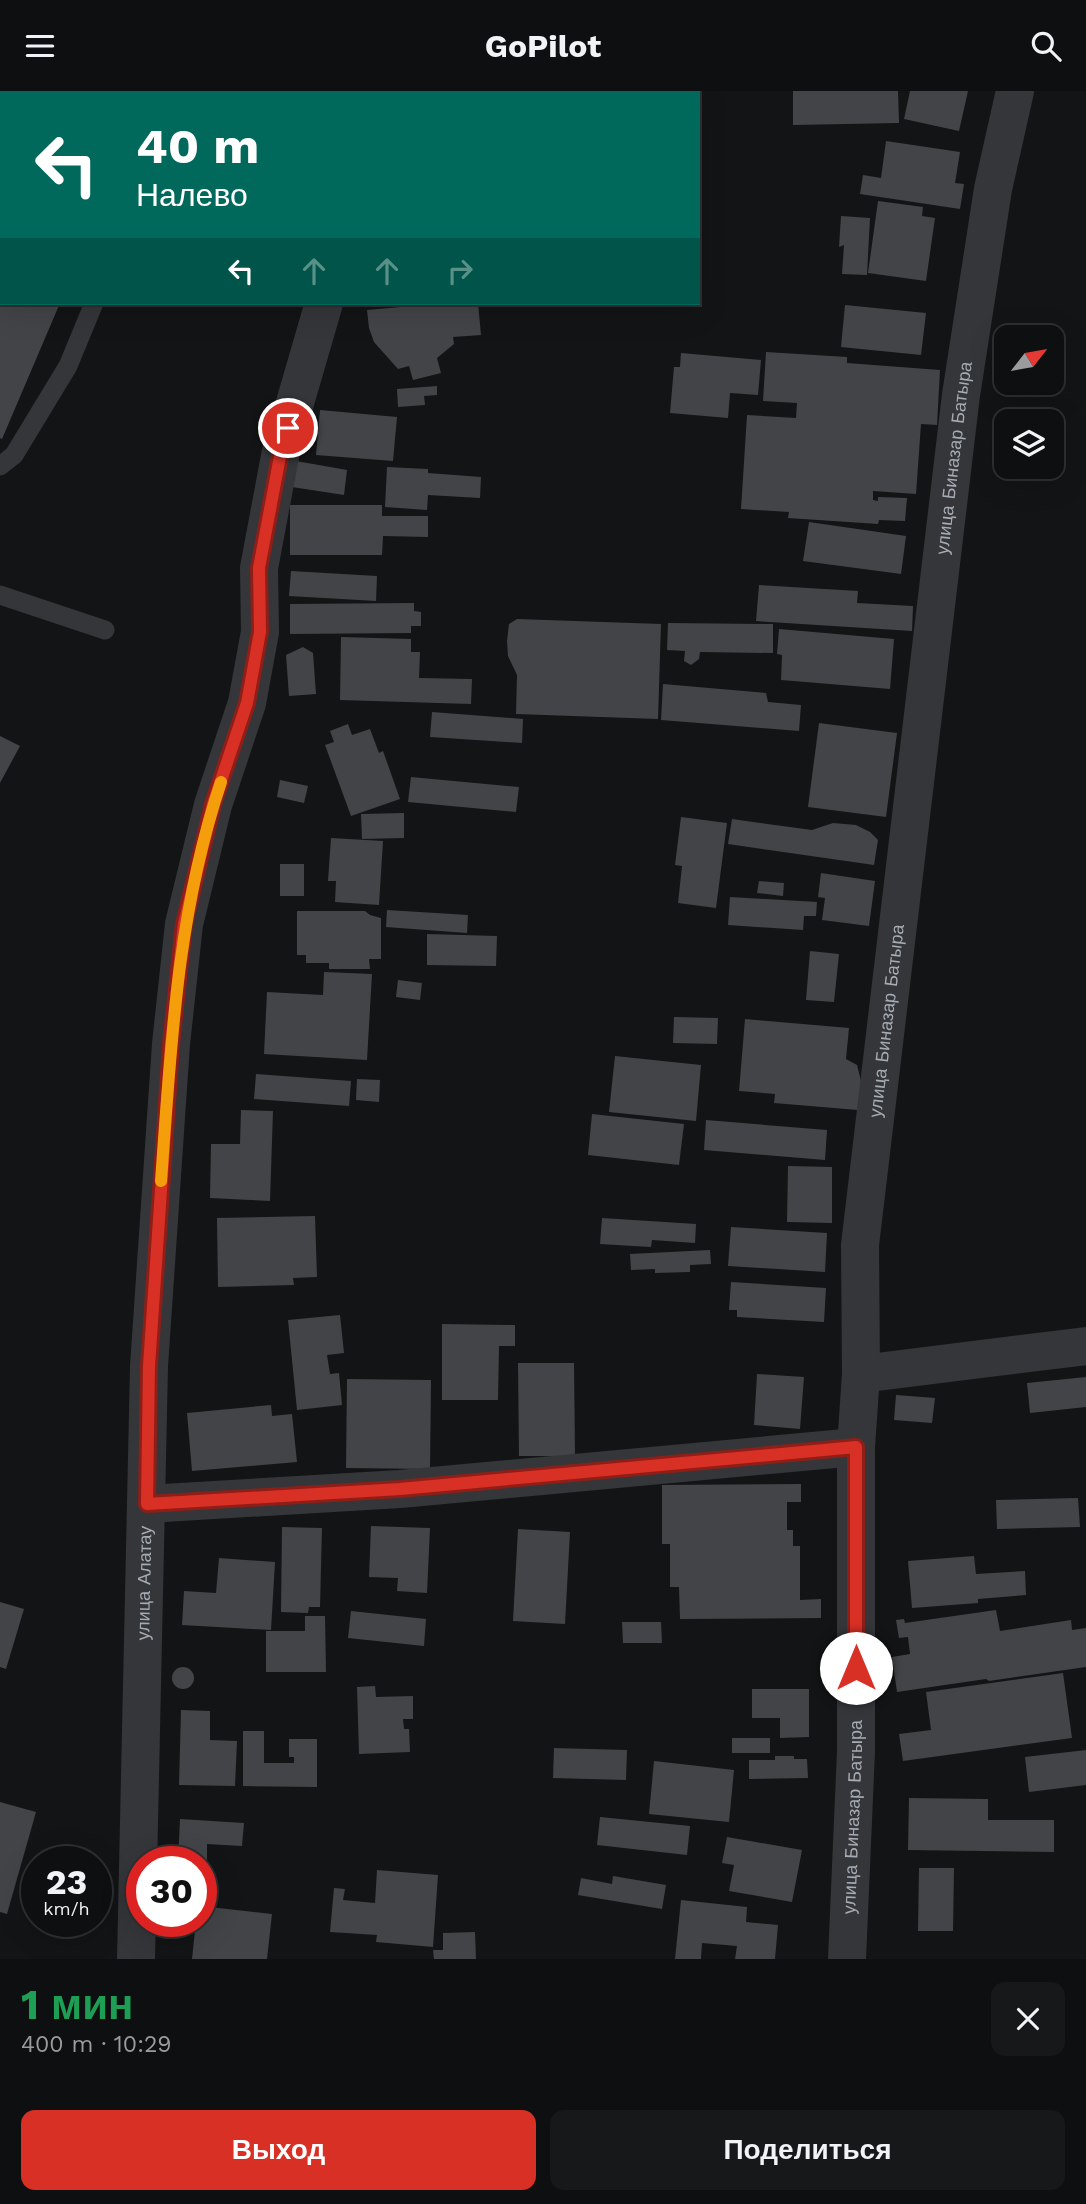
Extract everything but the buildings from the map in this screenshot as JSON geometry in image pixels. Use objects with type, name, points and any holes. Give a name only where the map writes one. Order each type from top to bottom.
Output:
[{"type":"street","name":"улица Биназар Батыра","points":[[847,1959],[856,1751],[856,1447],[861,1374],[860,1245],[961,395],[993,190],[1015,91]]},
{"type":"street","name":"улица Алатау","points":[[136,1959],[149,1366],[171,1044],[184,924],[213,804],[247,703],[260,632],[259,568],[281,451],[323,305]]},
{"type":"street","points":[[861,1374],[1086,1346]]},
{"type":"street","points":[[147,1504],[400,1489],[856,1447]]},
{"type":"lane","points":[[0,466],[13,455],[68,366],[93,305]]},
{"type":"lane","points":[[0,595],[106,630]]},
{"type":"slow traffic","points":[[161,1181],[171,1044],[184,924],[213,804],[221,782]]},
{"type":"route","points":[[288,428],[281,451],[259,568],[260,632],[247,703],[213,804],[184,924],[171,1044],[149,1366],[147,1504],[400,1489],[856,1447],[856,1668]]}]
